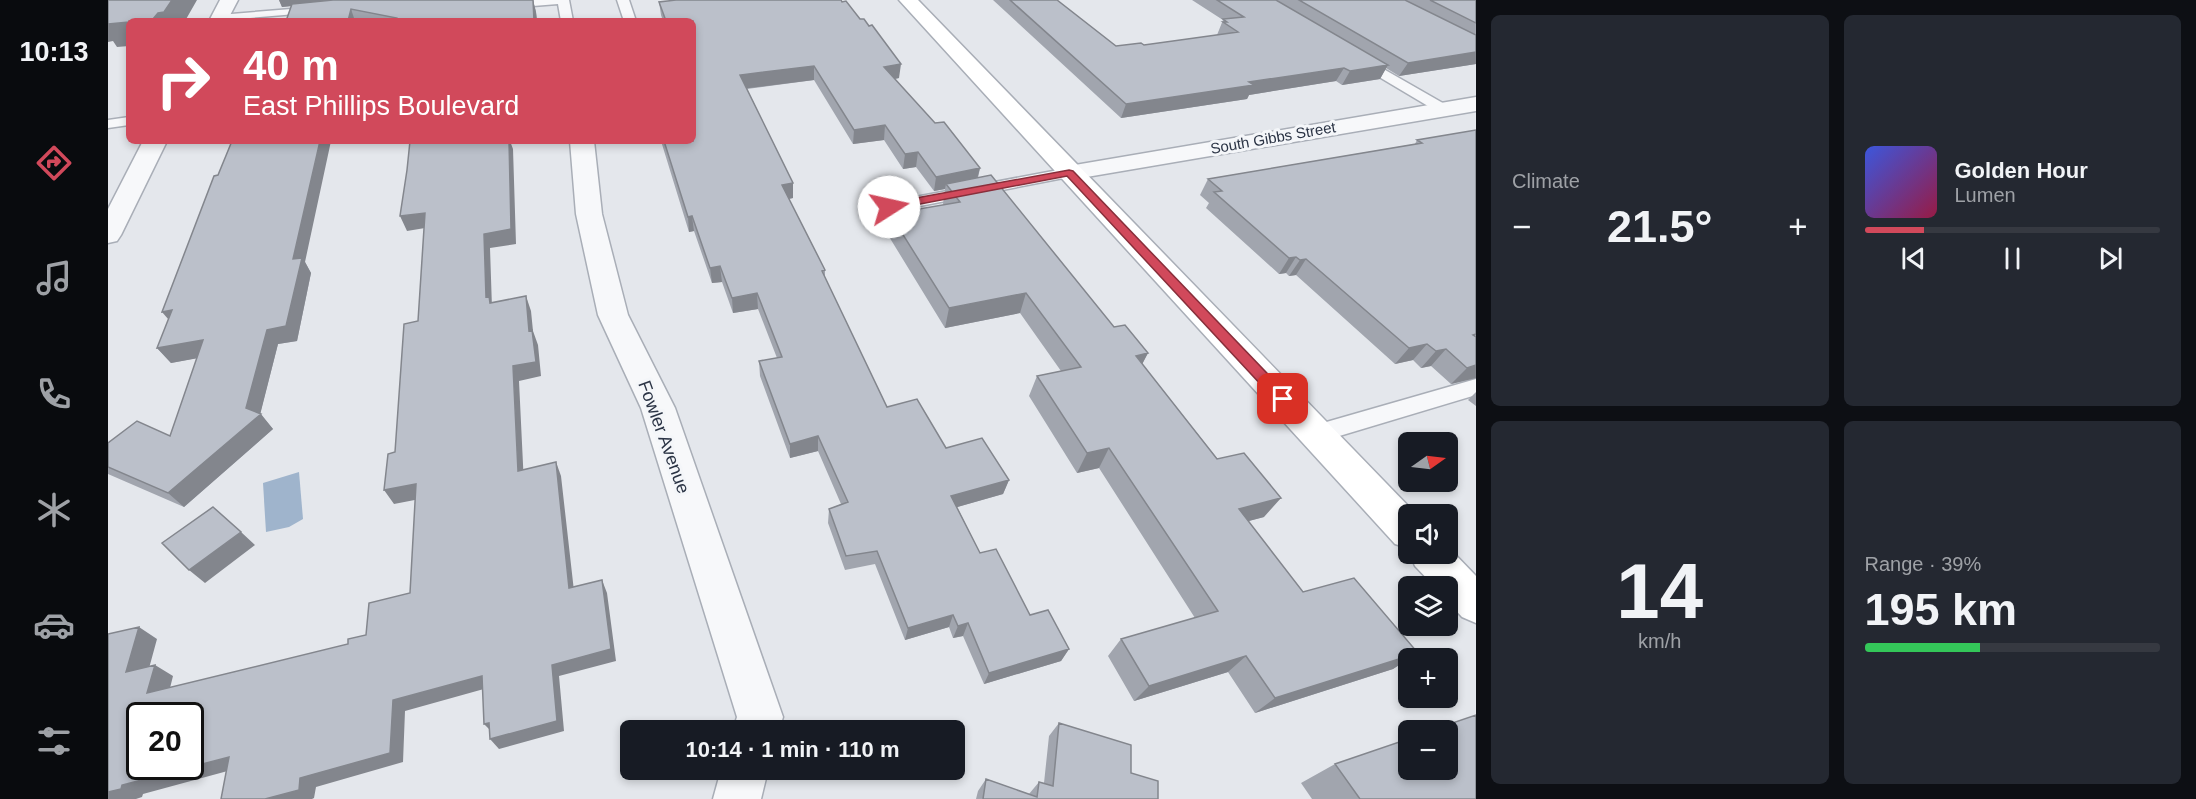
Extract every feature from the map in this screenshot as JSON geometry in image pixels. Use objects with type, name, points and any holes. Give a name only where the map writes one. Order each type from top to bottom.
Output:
[{"type":"street","points":[[220,18],[229,0]]},
{"type":"street","points":[[908,0],[1398,521]]},
{"type":"street","name":"South Gibbs Street","points":[[1069,173],[1476,104]]},
{"type":"street","points":[[108,235],[154,144]]},
{"type":"street","name":"Fowler Avenue","points":[[582,144],[589,214],[613,315],[658,408],[760,717],[759,720]]},
{"type":"street","points":[[1438,564],[1476,604]]},
{"type":"street","points":[[736,799],[742,780]]},
{"type":"lane","points":[[496,6],[561,0],[566,18]]},
{"type":"lane","points":[[623,0],[629,18]]},
{"type":"lane","points":[[238,18],[333,8]]},
{"type":"lane","points":[[1350,55],[1443,109]]},
{"type":"lane","points":[[108,124],[126,121]]},
{"type":"lane","points":[[889,207],[1069,173]]},
{"type":"lane","points":[[1316,434],[1476,387]]},
{"type":"water","points":[[299,472],[303,519],[289,527],[266,532],[263,483]]},
{"type":"building","points":[[108,0],[172,0],[164,12],[158,13],[154,18],[126,18],[126,22],[108,24]]},
{"type":"building","points":[[333,0],[533,0],[534,18],[397,18],[351,9],[349,18],[287,18],[292,4]]},
{"type":"building","points":[[676,0],[846,1],[860,19],[864,19],[869,26],[872,25],[901,64],[884,67],[935,123],[944,122],[980,168],[936,177],[918,152],[905,154],[885,125],[854,130],[814,66],[740,75],[793,183],[782,185],[825,270],[822,271],[887,407],[917,399],[946,448],[982,438],[1009,480],[951,496],[980,553],[996,549],[1030,615],[1048,610],[1069,649],[989,673],[968,623],[958,626],[953,615],[908,628],[877,551],[846,556],[829,509],[848,502],[818,436],[790,444],[759,361],[782,357],[757,293],[732,298],[720,266],[710,268],[692,216],[688,217],[665,144],[696,144],[696,18],[665,18],[659,2]]},
{"type":"building","points":[[1010,0],[1057,0],[1116,46],[1141,43],[1144,45],[1238,32],[1223,22],[1227,22],[1223,19],[1244,17],[1217,0],[1276,0],[1388,65],[1350,71],[1344,68],[1249,82],[1254,85],[1126,104]]},
{"type":"building","points":[[1299,0],[1405,0],[1476,35],[1476,52],[1408,63]]},
{"type":"building","points":[[1430,0],[1476,0],[1476,23]]},
{"type":"building","points":[[1476,130],[1476,334],[1473,335],[1476,337],[1476,365],[1467,368],[1446,349],[1436,351],[1427,344],[1409,348],[1306,259],[1289,258],[1214,192],[1222,191],[1208,179],[1422,143],[1417,140]]},
{"type":"building","points":[[231,144],[319,144],[293,259],[302,258],[286,326],[267,330],[246,408],[261,414],[168,493],[108,467],[108,443],[137,421],[170,436],[203,340],[157,348],[172,310],[162,312],[214,176],[218,175]]},
{"type":"building","points":[[410,144],[509,144],[511,229],[484,234],[486,297],[489,296],[490,303],[526,296],[529,331],[532,330],[536,362],[513,366],[518,471],[556,462],[569,588],[602,580],[611,649],[552,665],[557,721],[490,739],[489,723],[484,724],[482,676],[393,700],[390,753],[300,778],[299,790],[265,799],[221,799],[229,757],[204,764],[204,702],[126,702],[126,780],[141,780],[122,785],[121,789],[108,792],[108,634],[139,627],[126,672],[155,665],[147,693],[348,644],[348,639],[366,635],[369,603],[410,593],[416,484],[384,490],[388,454],[395,452],[404,324],[418,321],[425,213],[400,216]]},
{"type":"building","points":[[991,175],[1114,327],[1125,325],[1148,353],[1136,356],[1217,459],[1244,453],[1281,498],[1239,509],[1303,592],[1354,578],[1398,630],[1398,636],[1403,636],[1414,648],[1398,648],[1398,659],[1275,698],[1246,656],[1149,686],[1121,639],[1218,611],[1109,448],[1087,453],[1037,376],[1081,367],[1026,293],[949,308],[890,214],[960,202],[946,184]]},
{"type":"building","points":[[213,507],[241,532],[189,570],[162,543]]},
{"type":"building","points":[[1476,715],[1476,799],[1360,799],[1335,764],[1398,742],[1398,780],[1458,780],[1458,721]]},
{"type":"building","points":[[1059,723],[1131,745],[1131,773],[1158,781],[1158,799],[983,799],[986,779],[1037,797],[1039,782],[1053,786]]},
{"type":"route","points":[[889,207],[1069,173],[1283,399]]}]
